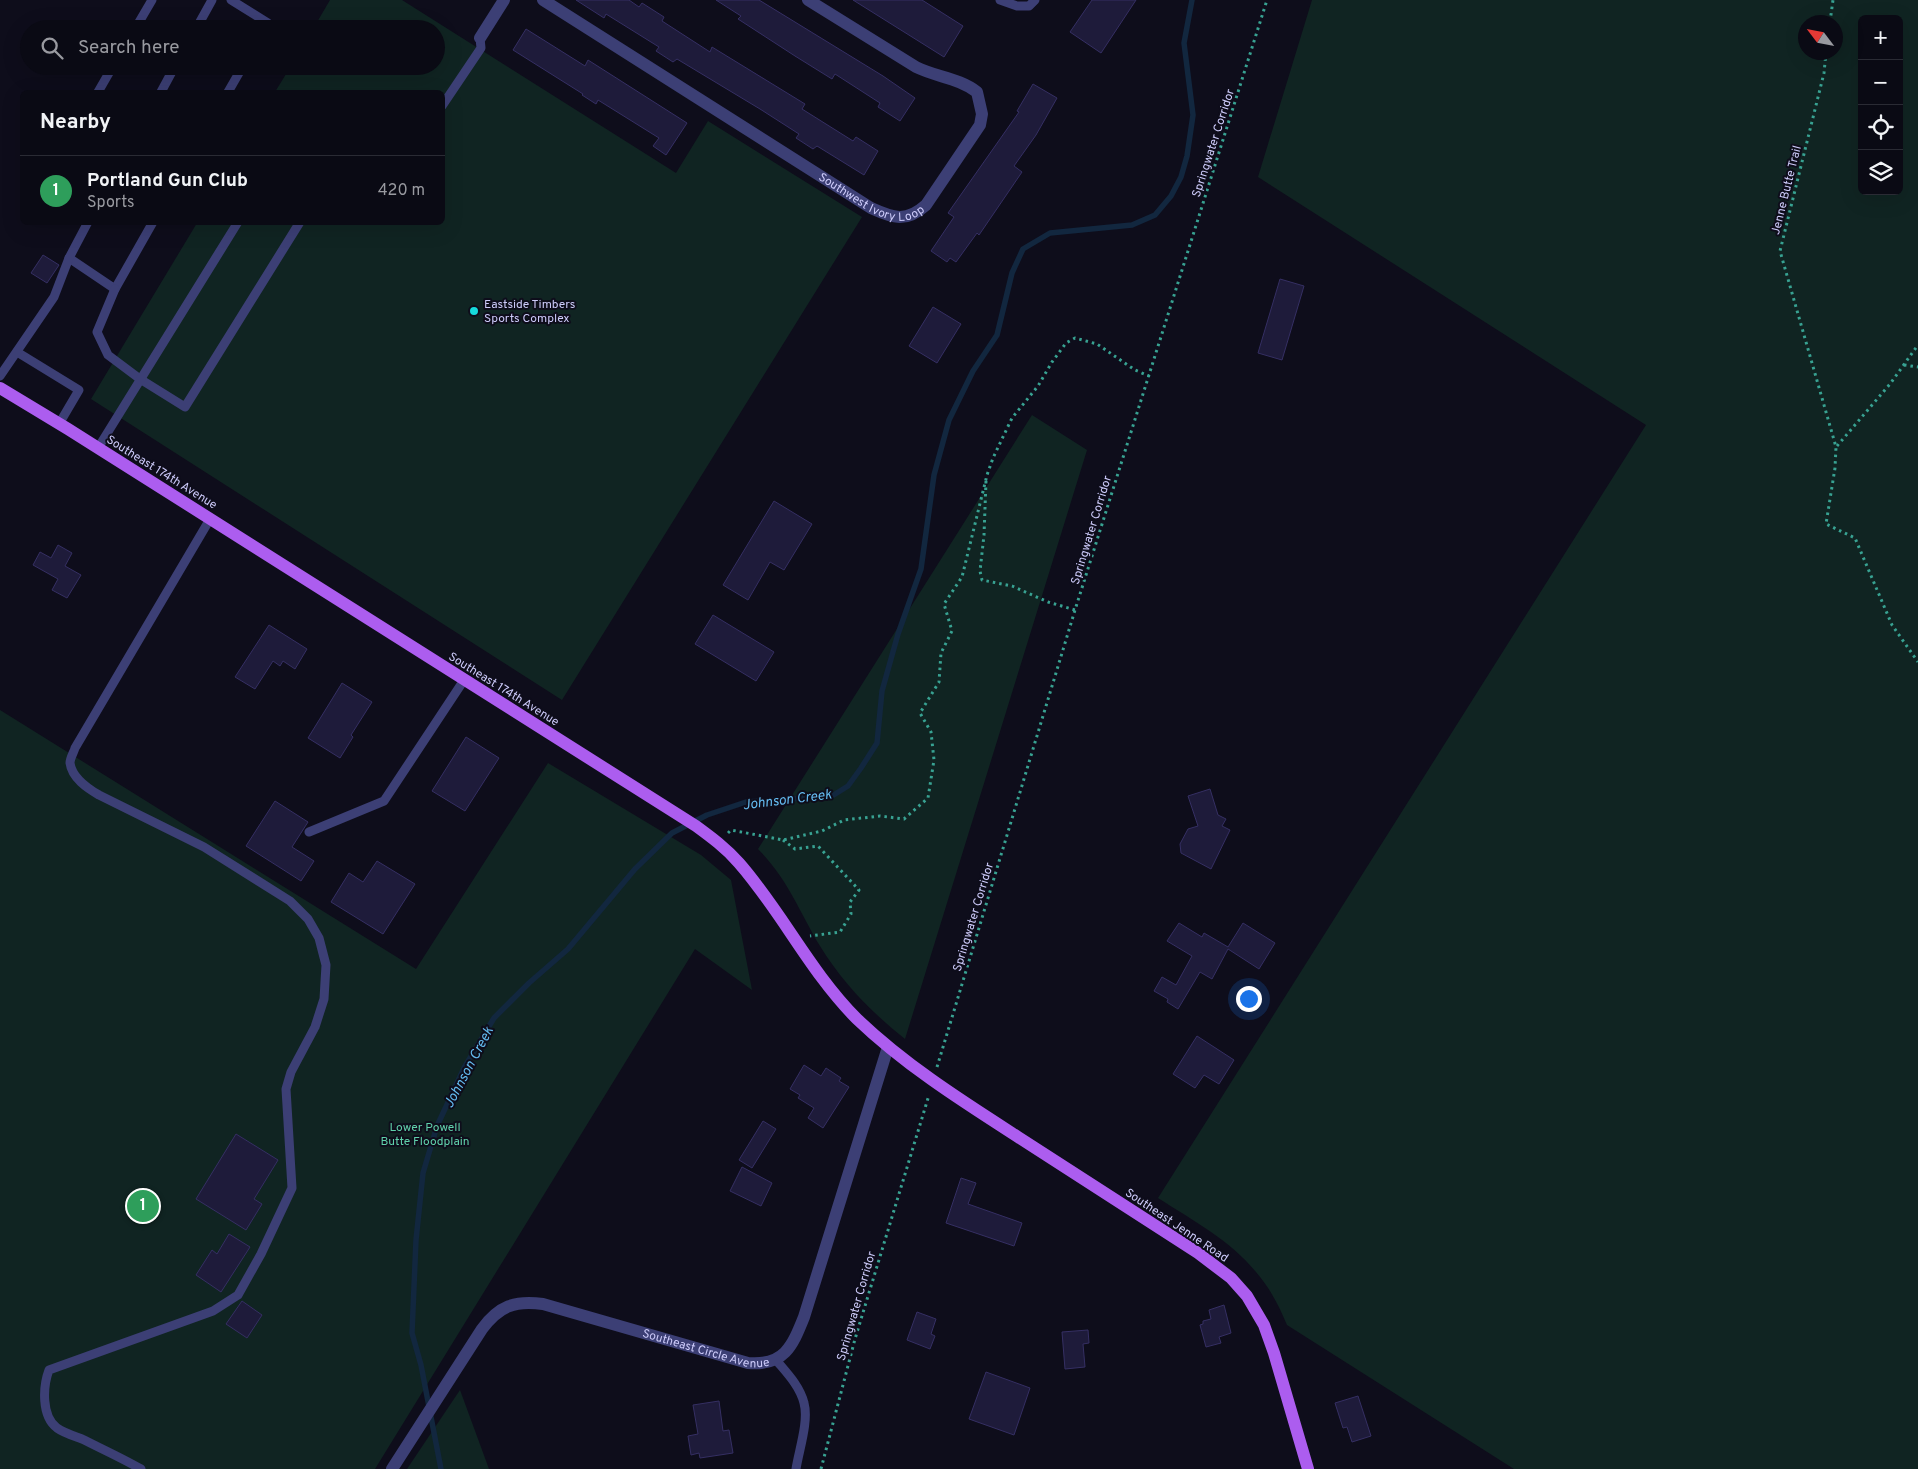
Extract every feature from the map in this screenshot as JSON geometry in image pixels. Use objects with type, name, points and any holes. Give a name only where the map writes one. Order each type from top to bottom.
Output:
[{"type":"main road","name":"Southeast 174th Avenue","points":[[0,388],[696,826],[717,842],[754,881],[792,938],[823,981],[839,999],[888,1047],[932,1086]]},
{"type":"main road","name":"Southeast Jenne Road","points":[[932,1086],[1198,1253],[1231,1278],[1248,1296],[1264,1325],[1308,1469]]},
{"type":"street","points":[[480,38],[504,0]]},
{"type":"street","name":"Southwest Ivory Loop","points":[[543,0],[871,208],[889,216],[903,218],[917,213],[926,206],[980,125],[982,114],[978,92],[958,80],[931,74],[916,67],[808,0]]},
{"type":"street","name":"Southeast Circle Avenue","points":[[392,1469],[489,1320],[506,1306],[515,1303],[543,1304],[748,1364],[763,1364],[776,1360],[791,1346],[804,1317],[828,1245],[845,1181],[888,1047]]},
{"type":"lane","points":[[140,20],[152,0]]},
{"type":"lane","points":[[201,20],[212,0]]},
{"type":"lane","points":[[231,0],[263,20]]},
{"type":"lane","points":[[1000,0],[1017,6],[1029,6],[1035,0]]},
{"type":"lane","points":[[445,101],[480,48],[480,38]]},
{"type":"lane","points":[[99,90],[108,75]]},
{"type":"lane","points":[[162,90],[170,75]]},
{"type":"lane","points":[[229,90],[238,75]]},
{"type":"lane","points":[[0,376],[54,297],[69,258],[86,225]]},
{"type":"lane","points":[[151,225],[115,289],[97,332],[108,355],[140,379],[185,407],[298,225]]},
{"type":"lane","points":[[98,448],[236,225]]},
{"type":"lane","points":[[69,258],[115,289]]},
{"type":"lane","points":[[17,352],[79,390],[59,424]]},
{"type":"lane","points":[[141,1469],[56,1427],[47,1412],[44,1396],[49,1370],[213,1311],[238,1295],[261,1254],[292,1188],[286,1089],[291,1072],[314,1027],[324,999],[326,965],[319,938],[308,919],[290,901],[204,847],[84,786],[73,772],[70,761],[210,520]]},
{"type":"lane","points":[[309,832],[384,801],[464,680]]},
{"type":"lane","points":[[776,1360],[792,1379],[804,1402],[805,1420],[796,1469]]},
{"type":"path","name":"Springwater Corridor","points":[[937,1066],[1075,610],[1267,0]]},
{"type":"path","points":[[1831,15],[1833,0]]},
{"type":"path","name":"Jenne Butte Trail","points":[[1825,60],[1824,73],[1780,251],[1836,447],[1835,468],[1826,524],[1855,538],[1892,625],[1918,662]]},
{"type":"path","points":[[717,842],[731,830],[783,840],[822,831],[844,820],[880,816],[904,819],[928,798],[934,760],[931,732],[920,713],[940,682],[941,653],[952,631],[944,604],[962,577],[987,475],[1012,418],[1038,386],[1066,343],[1075,338],[1097,344],[1135,370],[1149,376]]},
{"type":"path","points":[[1836,447],[1890,384],[1918,345]]},
{"type":"path","points":[[1904,365],[1918,367]]},
{"type":"path","points":[[987,475],[980,571],[982,580],[1012,586],[1048,602],[1075,610]]},
{"type":"path","points":[[783,840],[795,849],[818,846],[859,890],[850,902],[850,914],[840,932],[792,938]]},
{"type":"path","name":"Springwater Corridor","points":[[821,1469],[860,1321],[932,1086]]},
{"type":"green space","name":"Eastside Timbers Sports Complex","points":[[330,0],[402,0],[434,20],[318,20]]},
{"type":"green space","points":[[1312,0],[1918,0],[1918,1469],[1514,1469],[1287,1325],[1270,1291],[1246,1261],[1223,1240],[1158,1198],[1646,425],[1258,177]]},
{"type":"green space","name":"Eastside Timbers Sports Complex","points":[[445,27],[676,173],[708,121],[862,217],[562,700],[91,399],[196,225],[445,225],[445,90],[276,90],[285,75],[445,75]]},
{"type":"green space","points":[[1032,415],[1087,450],[905,1039],[869,1007],[838,972],[820,946],[785,884],[758,849]]},
{"type":"green space","name":"Lower Powell Butte Floodplain","points":[[0,710],[416,969],[548,763],[701,855],[731,880],[752,990],[695,949],[375,1469],[0,1469]]},
{"type":"green space","points":[[460,1390],[489,1469],[407,1469]]},
{"type":"building","points":[[576,0],[629,0],[639,7],[642,3],[664,17],[662,21],[710,52],[712,47],[805,104],[802,109],[853,141],[856,137],[878,151],[864,175],[817,146],[813,149],[796,138],[799,134],[760,109],[677,59],[673,62],[656,51],[659,47],[606,14],[604,18]]},
{"type":"building","points":[[716,0],[759,0],[883,76],[915,98],[900,121],[878,107],[880,103],[835,74],[832,79],[795,56],[738,19],[741,16]]},
{"type":"building","points":[[853,0],[922,0],[963,26],[944,57]]},
{"type":"building","points":[[1092,0],[1136,0],[1101,53],[1070,32]]},
{"type":"building","points":[[526,29],[585,66],[588,60],[687,123],[666,155],[653,146],[659,138],[598,100],[596,104],[513,50]]},
{"type":"building","points":[[1033,84],[1057,98],[1036,135],[1014,166],[1022,172],[979,235],[977,233],[956,262],[950,258],[947,262],[931,251],[954,217],[948,213],[1019,112],[1017,111]]},
{"type":"building","points":[[43,255],[59,265],[47,283],[31,273]]},
{"type":"building","points":[[1280,279],[1304,286],[1282,360],[1258,353]]},
{"type":"building","points":[[933,307],[961,324],[937,363],[909,346]]},
{"type":"building","points":[[774,501],[812,524],[784,570],[770,562],[748,600],[723,585]]},
{"type":"building","points":[[58,545],[72,553],[65,566],[81,575],[67,598],[52,590],[58,579],[33,565],[40,552],[51,558]]},
{"type":"building","points":[[713,615],[774,652],[756,681],[695,644]]},
{"type":"building","points":[[269,625],[307,649],[295,669],[283,661],[280,666],[273,661],[255,689],[235,677]]},
{"type":"building","points":[[342,683],[372,702],[351,735],[353,737],[340,758],[308,738]]},
{"type":"building","points":[[466,737],[499,758],[465,811],[432,791]]},
{"type":"building","points":[[1210,789],[1218,815],[1226,819],[1222,826],[1230,830],[1211,869],[1181,853],[1180,844],[1188,829],[1198,826],[1188,796]]},
{"type":"building","points":[[275,801],[308,822],[292,847],[314,861],[301,881],[246,846]]},
{"type":"building","points":[[377,861],[415,884],[383,934],[331,902],[349,873],[363,882]]},
{"type":"building","points":[[1179,923],[1202,937],[1204,933],[1228,947],[1243,923],[1275,943],[1259,969],[1228,949],[1212,979],[1200,972],[1178,1009],[1167,1002],[1168,999],[1154,991],[1162,977],[1176,985],[1192,956],[1167,941]]},
{"type":"building","points":[[1197,1036],[1234,1060],[1219,1084],[1204,1075],[1195,1088],[1173,1074]]},
{"type":"building","points":[[804,1065],[821,1076],[826,1068],[841,1078],[839,1081],[849,1087],[823,1128],[808,1118],[814,1108],[798,1098],[800,1095],[790,1089]]},
{"type":"building","points":[[763,1121],[776,1129],[752,1168],[739,1160]]},
{"type":"building","points":[[236,1134],[278,1160],[254,1199],[262,1204],[246,1230],[196,1199]]},
{"type":"building","points":[[742,1167],[772,1183],[761,1206],[730,1191]]},
{"type":"building","points":[[961,1178],[976,1183],[968,1204],[1022,1223],[1014,1246],[946,1223]]},
{"type":"building","points":[[229,1234],[250,1247],[221,1292],[196,1275],[212,1250],[217,1254]]},
{"type":"building","points":[[242,1301],[262,1315],[247,1338],[226,1324]]},
{"type":"building","points":[[1224,1305],[1231,1333],[1219,1337],[1221,1343],[1206,1347],[1200,1325],[1203,1324],[1203,1321],[1211,1319],[1209,1310]]},
{"type":"building","points":[[917,1312],[936,1319],[931,1334],[935,1336],[930,1349],[907,1340]]},
{"type":"building","points":[[1088,1330],[1089,1343],[1083,1344],[1085,1367],[1065,1369],[1062,1332]]},
{"type":"building","points":[[986,1372],[1030,1388],[1014,1435],[969,1419]]},
{"type":"building","points":[[1358,1396],[1371,1436],[1352,1442],[1347,1427],[1343,1428],[1335,1403]]},
{"type":"building","points":[[719,1401],[723,1431],[729,1430],[733,1453],[700,1458],[699,1453],[691,1455],[688,1436],[698,1434],[693,1405]]},
{"type":"waterway","name":"Johnson Creek","points":[[441,1469],[421,1365],[412,1333],[416,1240],[423,1173],[437,1126],[464,1068],[494,1018],[529,983],[568,949],[635,869],[672,833],[707,815],[746,802],[832,796],[848,786],[861,768],[877,743],[882,691],[898,634],[921,569],[934,475],[949,420],[973,371],[997,335],[1012,273],[1023,249],[1050,233],[1132,225],[1155,215],[1171,196],[1181,177],[1187,156],[1193,115],[1184,43],[1192,0]]},
{"type":"place","name":"Eastside Timbers Sports Complex","points":[[474,311]]},
{"type":"place","name":"Portland Gun Club","points":[[143,1206]]}]
